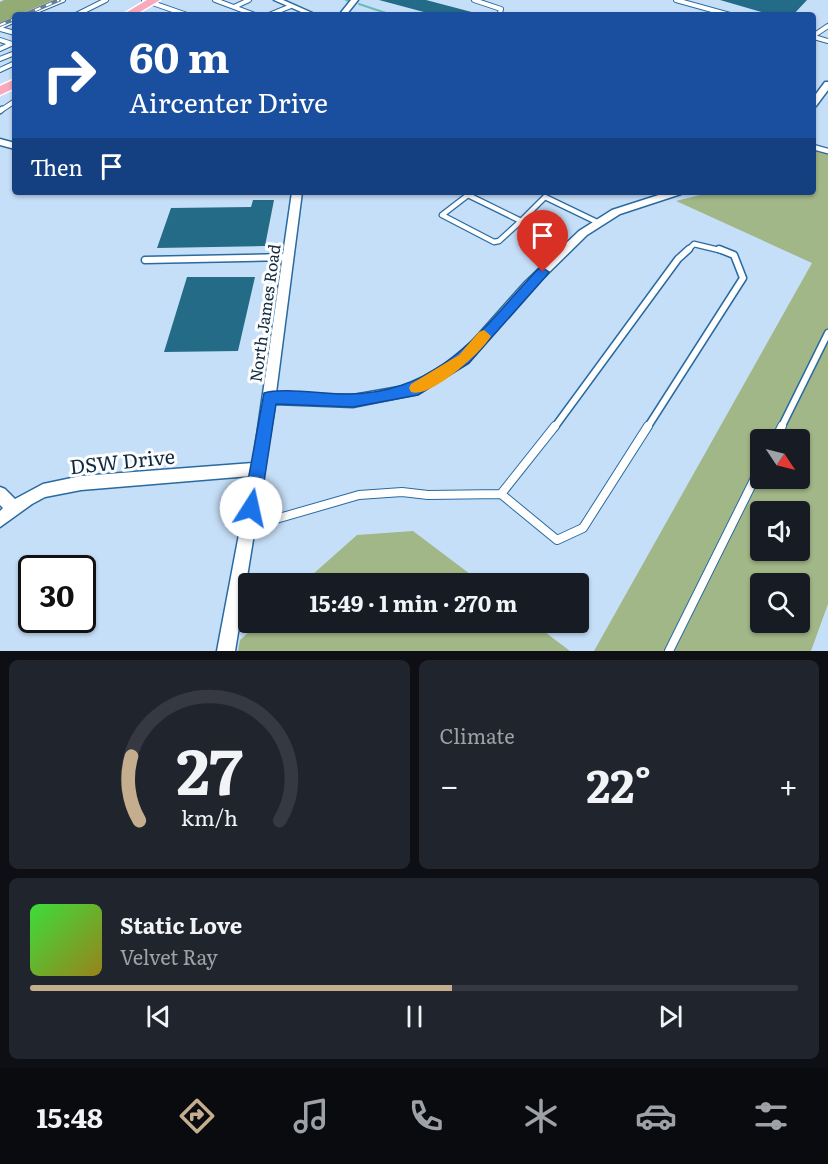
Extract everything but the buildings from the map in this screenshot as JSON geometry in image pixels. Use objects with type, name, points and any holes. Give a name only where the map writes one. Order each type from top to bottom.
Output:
[{"type":"main road","points":[[135,12],[153,5],[169,5]]},
{"type":"street","points":[[276,0],[306,12]]},
{"type":"street","points":[[345,12],[355,0]]},
{"type":"street","points":[[816,100],[828,84]]},
{"type":"street","name":"North James Road","points":[[226,651],[269,398],[297,195]]},
{"type":"street","points":[[269,398],[353,401],[413,390],[464,359],[529,285],[583,233],[616,212],[669,195]]},
{"type":"street","name":"DSW Drive","points":[[0,520],[43,491],[81,483],[258,469]]},
{"type":"street","points":[[0,494],[14,509]]},
{"type":"lane","points":[[34,12],[63,0]]},
{"type":"lane","points":[[87,0],[98,4]]},
{"type":"lane","points":[[82,12],[106,0]]},
{"type":"lane","points":[[215,0],[247,12]]},
{"type":"lane","points":[[234,7],[249,0]]},
{"type":"lane","points":[[474,0],[495,5],[501,9],[500,12]]},
{"type":"lane","points":[[676,0],[719,12]]},
{"type":"lane","points":[[276,12],[291,6]]},
{"type":"lane","points":[[521,221],[468,195],[442,215],[495,243],[499,242],[521,221],[545,197],[599,223]]},
{"type":"lane","points":[[248,527],[359,495],[402,492],[428,495],[501,494],[557,540],[583,528],[743,278],[734,255],[714,247],[694,244],[678,259],[556,425],[501,494]]},
{"type":"lane","points":[[145,260],[289,257]]},
{"type":"lane","points":[[780,429],[828,333]]},
{"type":"lane","points":[[669,651],[750,488]]},
{"type":"green space","points":[[4,0],[53,0],[25,12],[12,12],[12,18],[0,23],[0,2]]},
{"type":"green space","points":[[816,150],[826,153],[828,151],[828,604],[811,651],[594,651],[812,263],[676,201],[700,195],[816,195]]},
{"type":"green space","points":[[413,531],[469,573],[314,573],[357,535]]},
{"type":"green space","points":[[248,633],[546,633],[570,651],[238,651],[240,640]]},
{"type":"waterway","points":[[359,4],[383,12]]},
{"type":"railway","points":[[31,12],[59,0]]},
{"type":"railway","points":[[0,25],[12,20]]},
{"type":"slow traffic","points":[[417,388],[464,359],[484,336]]},
{"type":"route","points":[[251,508],[269,398],[353,401],[413,390],[464,359],[543,272]]}]
